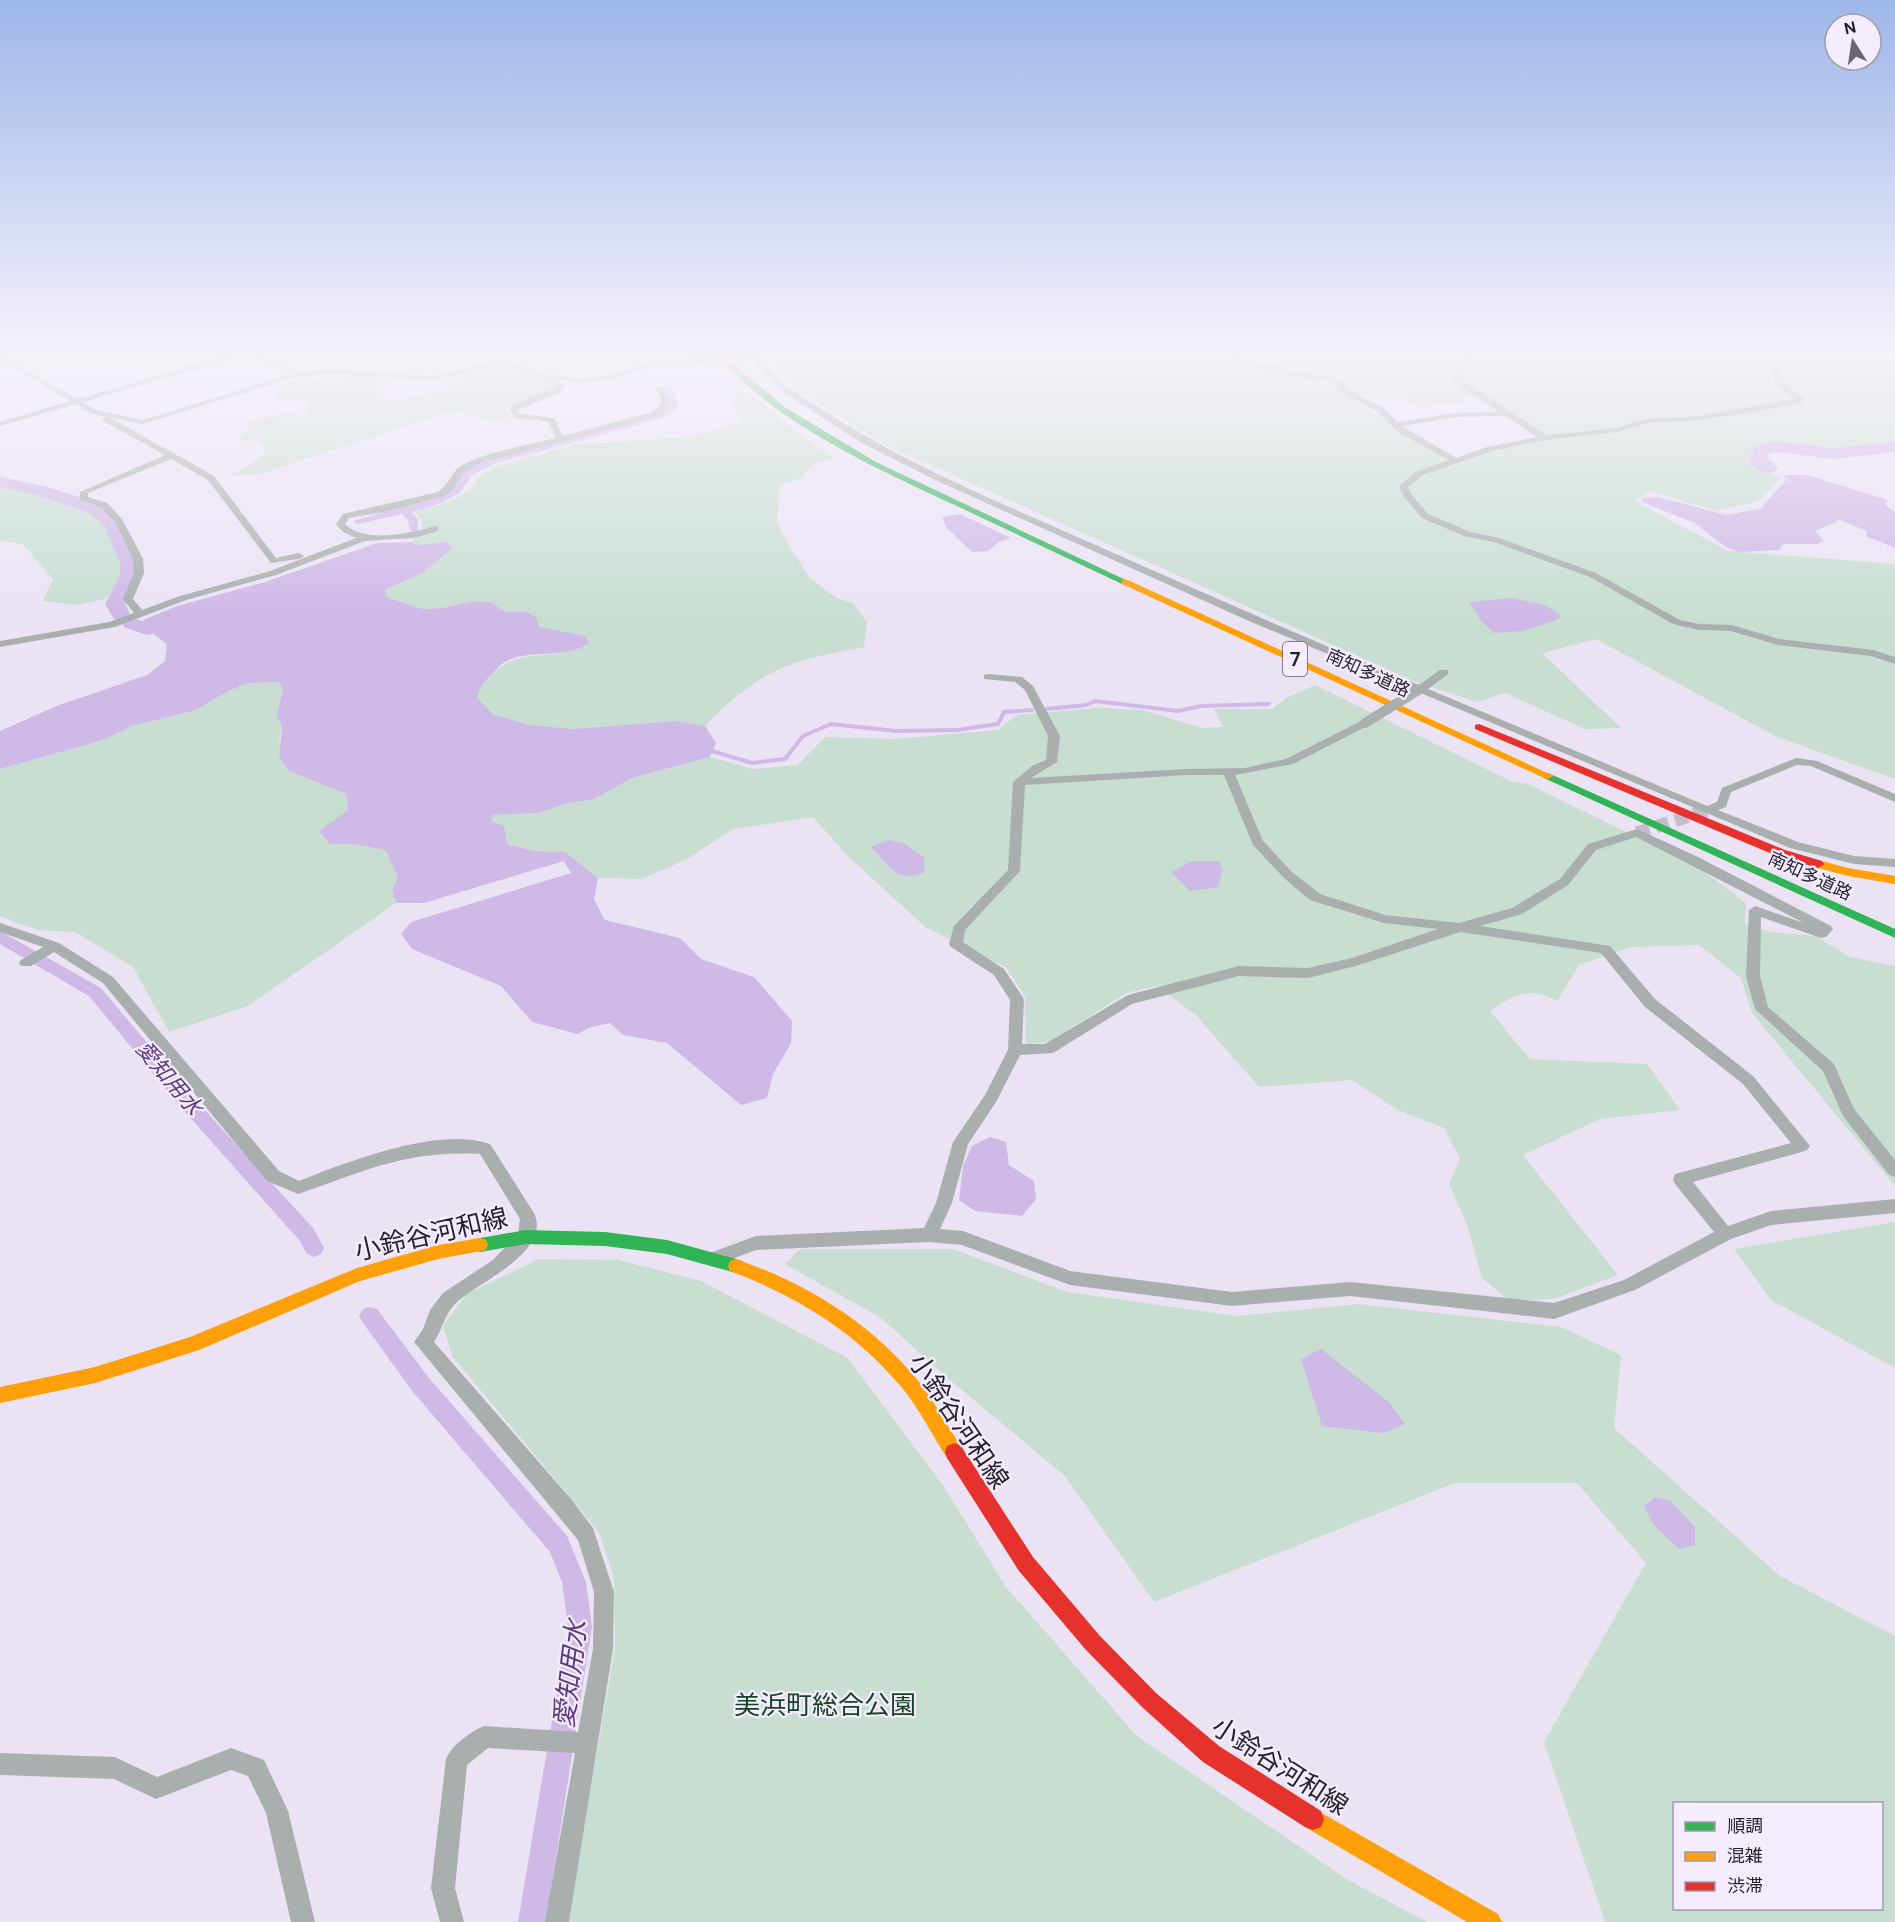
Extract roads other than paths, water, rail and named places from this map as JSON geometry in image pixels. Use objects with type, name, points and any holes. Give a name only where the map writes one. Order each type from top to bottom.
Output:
[{"type":"main road","name":"南知多道路","points":[[832,440],[873,464],[1895,934]]},
{"type":"main road","name":"南知多道路","points":[[851,440],[884,460],[970,502],[1895,920]]},
{"type":"main road","points":[[1370,694],[1382,705],[1701,854],[1846,927]]},
{"type":"main road","points":[[1467,726],[1480,727],[1781,853],[1848,872],[1895,880]]},
{"type":"main road","name":"小鈴谷河和線","points":[[0,1395],[95,1375],[193,1344],[347,1279],[397,1263],[438,1252],[526,1237],[605,1239],[667,1247],[765,1276],[836,1315],[883,1354],[910,1384],[1026,1564],[1093,1643],[1141,1692],[1211,1754],[1315,1820],[1490,1922]]},
{"type":"street","points":[[141,440],[212,478],[274,561],[345,546]]},
{"type":"street","points":[[364,538],[346,530],[340,524],[346,516],[441,494],[450,488],[460,470],[477,461],[560,440]]},
{"type":"street","points":[[863,440],[938,478],[1253,619],[1707,810],[1794,844],[1854,860],[1895,863]]},
{"type":"street","points":[[1419,440],[1456,461]]},
{"type":"street","points":[[1536,440],[1490,449],[1420,473],[1403,486],[1407,495],[1425,516],[1467,534],[1496,540],[1593,575],[1677,622],[1699,627],[1732,628],[1778,642],[1873,653],[1895,661]]},
{"type":"street","points":[[139,613],[128,599],[139,573],[138,559],[119,521],[104,505],[83,498],[84,492],[170,456]]},
{"type":"street","points":[[0,644],[111,625],[139,613],[273,573],[364,538],[414,535],[435,529]]},
{"type":"street","points":[[1019,782],[1245,771],[1289,762],[1365,723],[1444,672]]},
{"type":"street","points":[[929,1235],[944,1203],[961,1142],[992,1098],[1015,1050],[1017,1000],[999,972],[956,944],[959,929],[1014,871],[1019,782],[1036,768],[1051,762],[1054,736],[1029,688],[1018,679],[988,677]]},
{"type":"street","points":[[1707,810],[1722,804],[1726,790],[1796,761],[1813,763],[1895,798]]},
{"type":"street","points":[[1228,771],[1257,842],[1288,876],[1315,897],[1384,919],[1459,927],[1605,949],[1650,1003],[1748,1080],[1802,1146],[1681,1179],[1725,1234]]},
{"type":"street","points":[[1015,1050],[1048,1049],[1128,1000],[1239,971],[1308,973],[1354,962],[1459,927],[1516,911],[1564,882],[1592,847],[1636,833],[1694,860],[1826,929],[1821,934],[1755,910],[1753,976],[1762,1009],[1829,1068],[1848,1112],[1895,1171]]},
{"type":"street","points":[[0,927],[51,948],[108,980],[273,1176],[298,1188],[377,1157],[423,1148],[455,1145],[485,1148],[528,1218],[526,1237],[499,1265],[448,1298],[436,1315],[430,1333],[423,1342],[564,1506],[586,1535],[604,1592],[603,1648],[557,1922]]},
{"type":"street","points":[[26,963],[51,948]]},
{"type":"street","points":[[713,1259],[756,1243],[929,1235],[963,1238],[1070,1278],[1232,1299],[1350,1289],[1554,1311],[1629,1285],[1725,1234],[1771,1218],[1895,1206]]},
{"type":"street","points":[[452,1922],[443,1888],[457,1759],[484,1737],[586,1743]]},
{"type":"street","points":[[0,1764],[115,1768],[156,1788],[231,1758],[256,1768],[277,1811],[303,1922]]},
{"type":"waterway","name":"愛知用水","points":[[404,511],[432,503],[455,492],[460,488],[468,473],[493,461],[572,440]]},
{"type":"waterway","points":[[1769,468],[1758,461],[1760,451],[1775,446],[1824,453],[1895,447]]},
{"type":"waterway","points":[[0,482],[42,491],[97,509],[112,523],[130,562],[130,576],[115,604],[121,615]]},
{"type":"waterway","name":"愛知用水","points":[[358,521],[404,511]]},
{"type":"waterway","name":"愛知用水","points":[[404,511],[413,520],[414,529]]},
{"type":"waterway","points":[[131,623],[147,629]]},
{"type":"waterway","points":[[1046,709],[1086,705],[1095,701],[1178,711],[1201,706],[1269,704]]},
{"type":"waterway","points":[[712,751],[752,763],[785,759],[803,736],[831,724],[896,731],[957,730],[998,724],[1004,712],[1032,710]]},
{"type":"waterway","name":"愛知用水","points":[[0,937],[95,992],[184,1099],[306,1234],[314,1248]]},
{"type":"waterway","name":"愛知用水","points":[[370,1316],[421,1385],[559,1544],[574,1582],[580,1626],[532,1922]]},
{"type":"tunnel","points":[[1637,833],[1707,810]]},
{"type":"park label","name":"美浜町総合公園","points":[[825,1705]]}]
